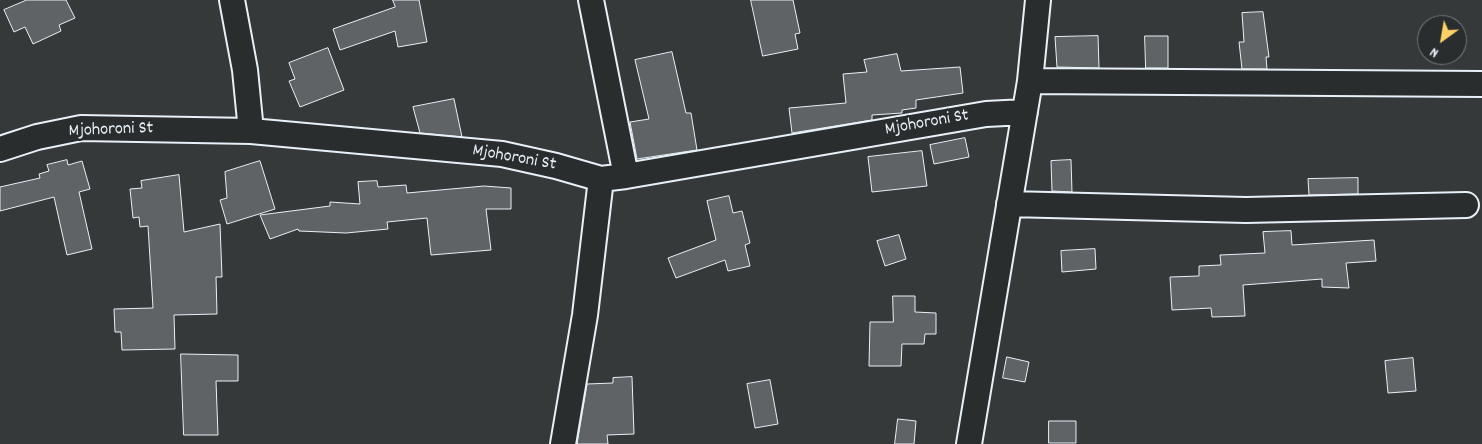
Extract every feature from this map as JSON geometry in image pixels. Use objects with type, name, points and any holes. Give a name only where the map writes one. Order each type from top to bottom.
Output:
[{"type":"street","points":[[232,0],[245,70],[251,131]]},
{"type":"street","points":[[591,0],[626,176]]},
{"type":"street","points":[[969,444],[1030,81],[1038,0]]},
{"type":"street","points":[[1030,81],[1482,84]]},
{"type":"street","name":"Mjohoroni St","points":[[0,150],[37,137],[81,128],[251,131],[502,154],[556,166],[601,179],[986,114],[1025,112]]},
{"type":"street","points":[[563,444],[585,314],[601,179]]},
{"type":"street","points":[[1009,204],[1246,210],[1466,205]]},
{"type":"building","points":[[27,0],[66,0],[75,18],[59,25],[61,31],[33,44],[25,27],[14,32],[4,10]]},
{"type":"building","points":[[393,0],[419,0],[427,42],[398,47],[395,31],[340,50],[333,29],[395,7]]},
{"type":"building","points":[[751,0],[793,0],[800,33],[795,34],[798,49],[763,56]]},
{"type":"building","points":[[1263,12],[1269,57],[1266,57],[1267,69],[1242,69],[1239,42],[1244,42],[1242,13]]},
{"type":"building","points":[[1098,36],[1099,68],[1057,67],[1055,37]]},
{"type":"building","points":[[1145,36],[1168,36],[1168,68],[1146,68]]},
{"type":"building","points":[[328,48],[344,90],[300,107],[289,81],[295,79],[289,63]]},
{"type":"building","points":[[672,52],[686,113],[691,113],[697,150],[637,159],[630,122],[649,119],[635,60]]},
{"type":"building","points":[[897,54],[901,71],[960,67],[963,93],[916,100],[916,108],[902,110],[902,113],[872,115],[872,120],[792,133],[789,108],[846,103],[843,74],[867,72],[864,60]]},
{"type":"building","points":[[454,99],[462,137],[420,133],[413,107]]},
{"type":"building","points":[[965,138],[969,157],[934,164],[930,145]]},
{"type":"building","points":[[922,151],[927,186],[872,192],[868,157]]},
{"type":"building","points":[[67,160],[68,165],[82,161],[90,189],[79,192],[92,249],[67,255],[54,197],[0,211],[0,187],[40,178],[39,174],[49,171],[47,165]]},
{"type":"building","points":[[1071,160],[1072,192],[1052,191],[1051,161]]},
{"type":"building","points":[[260,161],[275,209],[227,224],[220,200],[227,198],[225,172]]},
{"type":"building","points":[[179,175],[184,232],[220,224],[222,277],[216,277],[217,314],[174,315],[175,349],[122,350],[121,332],[115,332],[114,309],[153,308],[148,226],[140,227],[139,217],[133,218],[130,189],[142,188],[141,181]]},
{"type":"building","points":[[1358,178],[1358,194],[1309,195],[1308,179]]},
{"type":"building","points":[[377,181],[378,187],[406,185],[407,193],[484,186],[511,188],[511,209],[486,209],[491,250],[431,255],[427,218],[387,222],[388,229],[346,233],[299,231],[298,229],[270,239],[260,215],[330,206],[330,202],[360,204],[358,182]]},
{"type":"building","points":[[729,196],[733,213],[742,211],[750,243],[745,245],[750,266],[728,271],[725,260],[676,278],[668,258],[716,240],[707,201]]},
{"type":"building","points":[[1291,231],[1292,245],[1374,240],[1376,261],[1346,263],[1349,288],[1322,287],[1322,279],[1243,285],[1245,316],[1212,317],[1211,308],[1172,310],[1170,277],[1199,276],[1199,266],[1221,265],[1220,255],[1265,253],[1263,232]]},
{"type":"building","points":[[899,235],[906,259],[885,266],[877,241]]},
{"type":"building","points":[[1095,249],[1096,269],[1062,272],[1061,251]]},
{"type":"building","points":[[893,296],[915,296],[915,312],[936,313],[936,334],[925,334],[924,344],[902,344],[901,366],[869,366],[870,322],[893,322]]},
{"type":"building","points":[[181,354],[238,355],[238,381],[216,381],[218,435],[184,435]]},
{"type":"building","points":[[1007,357],[1029,362],[1025,382],[1003,378]]},
{"type":"building","points":[[1413,358],[1416,391],[1388,393],[1385,361]]},
{"type":"building","points":[[632,377],[634,434],[607,435],[608,444],[577,444],[587,384],[613,383],[613,378]]},
{"type":"building","points":[[770,380],[778,424],[755,428],[747,384]]},
{"type":"building","points":[[898,419],[916,421],[914,444],[895,444]]},
{"type":"building","points":[[1049,421],[1076,421],[1076,443],[1049,443]]}]
